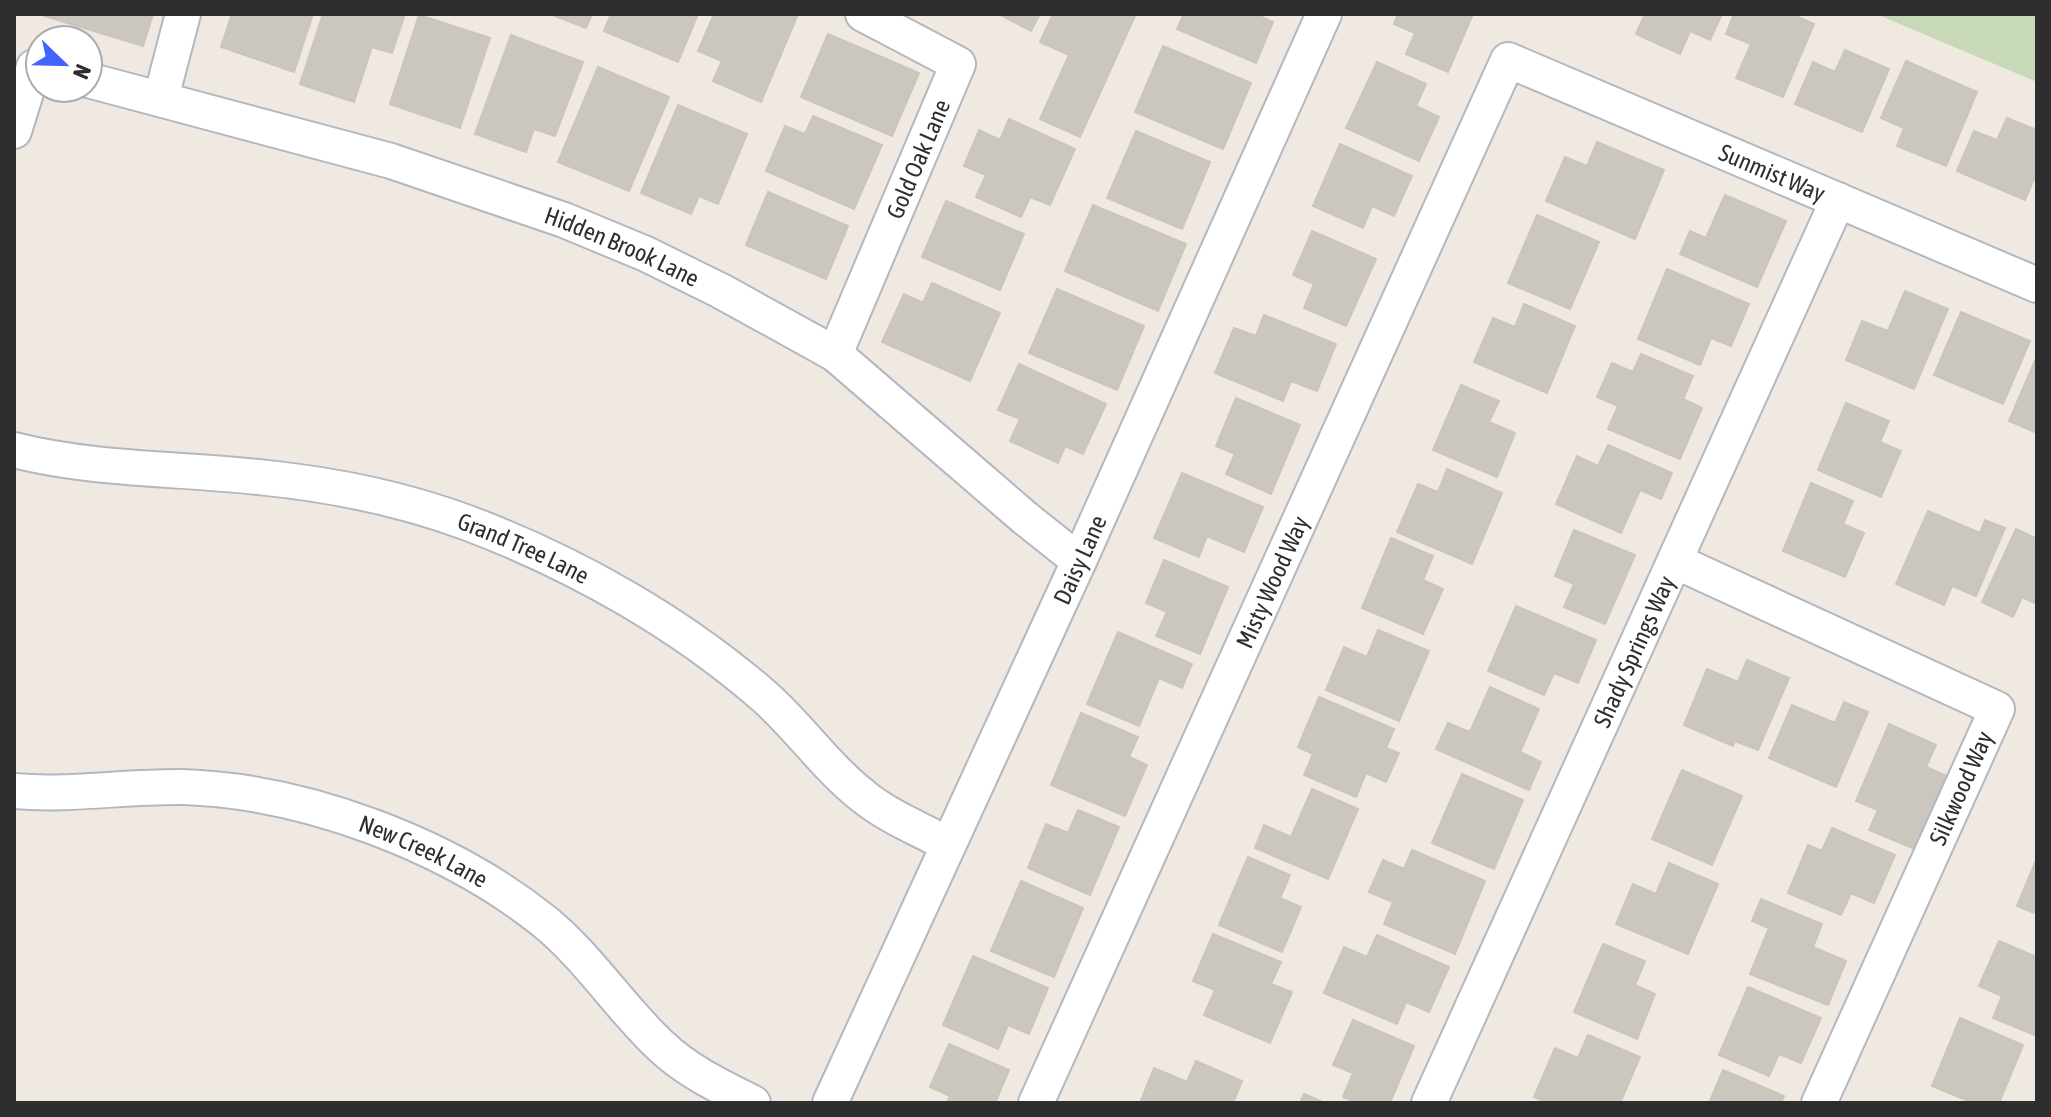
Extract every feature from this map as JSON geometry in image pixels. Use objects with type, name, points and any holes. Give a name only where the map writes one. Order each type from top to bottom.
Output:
[{"type":"street","points":[[161,98],[183,14]]},
{"type":"street","name":"Gold Oak Lane","points":[[835,354],[958,64],[863,14]]},
{"type":"street","name":"Daisy Lane","points":[[830,1103],[1079,561],[1324,14]]},
{"type":"street","name":"Sunmist Way","points":[[1508,60],[2037,285]]},
{"type":"street","name":"Misty Wood Way","points":[[1036,1103],[1508,60]]},
{"type":"street","name":"Hidden Brook Lane","points":[[104,84],[391,161],[564,220],[646,254],[835,354],[1079,561]]},
{"type":"street","points":[[14,131],[24,88]]},
{"type":"street","name":"Shady Springs Way","points":[[1429,1103],[1838,200]]},
{"type":"street","name":"Grand Tree Lane","points":[[14,450],[119,467],[267,478],[357,491],[439,513],[532,550],[648,612],[732,670],[796,727],[823,761],[865,799],[947,844]]},
{"type":"street","name":"Silkwood Way","points":[[1675,561],[1997,709],[1819,1103]]},
{"type":"street","name":"New Creek Lane","points":[[14,791],[44,793],[185,787],[293,801],[369,826],[439,855],[545,922],[570,945],[661,1047],[705,1079],[753,1103]]},
{"type":"green space","points":[[1876,14],[2037,14],[2037,82]]},
{"type":"building","points":[[153,14],[143,46],[104,34],[104,24],[70,24],[44,16]]},
{"type":"building","points":[[232,14],[313,14],[294,72],[221,47]]},
{"type":"building","points":[[323,14],[405,14],[392,53],[372,47],[354,102],[300,84]]},
{"type":"building","points":[[550,14],[592,14],[586,28]]},
{"type":"building","points":[[611,14],[698,14],[678,62],[604,31]]},
{"type":"building","points":[[714,14],[798,14],[761,102],[713,81],[722,61],[698,51]]},
{"type":"building","points":[[999,14],[1040,14],[1031,31]]},
{"type":"building","points":[[1053,14],[1135,16],[1080,137],[1040,119],[1069,55],[1040,42]]},
{"type":"building","points":[[1184,14],[1255,14],[1273,22],[1256,63],[1177,29]]},
{"type":"building","points":[[1398,14],[1473,14],[1448,72],[1406,54],[1415,33],[1394,24]]},
{"type":"building","points":[[1645,14],[1722,14],[1710,40],[1690,31],[1680,54],[1636,34]]},
{"type":"building","points":[[1734,14],[1791,14],[1814,24],[1783,97],[1736,78],[1751,44],[1726,34]]},
{"type":"building","points":[[419,15],[490,38],[460,128],[390,104]]},
{"type":"building","points":[[828,34],[919,73],[892,136],[801,97]]},
{"type":"building","points":[[511,35],[583,62],[555,136],[534,129],[526,152],[475,134]]},
{"type":"building","points":[[1163,46],[1251,83],[1223,149],[1135,112]]},
{"type":"building","points":[[1845,50],[1889,69],[1862,132],[1795,104],[1813,62],[1835,72]]},
{"type":"building","points":[[1906,61],[1977,92],[1946,166],[1897,146],[1904,128],[1881,118]]},
{"type":"building","points":[[1377,62],[1426,84],[1416,106],[1439,117],[1419,161],[1346,128]]},
{"type":"building","points":[[598,67],[669,97],[629,191],[558,162]]},
{"type":"building","points":[[678,105],[747,134],[718,204],[699,196],[691,214],[641,193]]},
{"type":"building","points":[[813,116],[882,145],[854,209],[766,171],[785,126],[805,134]]},
{"type":"building","points":[[2007,118],[2037,130],[2037,172],[2025,200],[1957,171],[1974,131],[1997,140]]},
{"type":"building","points":[[1009,119],[1075,149],[1050,205],[1030,197],[1021,217],[976,197],[986,175],[964,166],[979,130],[1000,140]]},
{"type":"building","points":[[1136,131],[1210,162],[1182,229],[1107,198]]},
{"type":"building","points":[[1597,142],[1664,170],[1635,239],[1546,201],[1565,157],[1587,166]]},
{"type":"building","points":[[1340,144],[1412,176],[1394,216],[1372,206],[1363,228],[1313,206]]},
{"type":"building","points":[[768,192],[848,226],[826,279],[746,245]]},
{"type":"building","points":[[1725,195],[1786,221],[1757,287],[1680,254],[1690,231],[1706,238]]},
{"type":"building","points":[[946,201],[1024,234],[1000,290],[922,257]]},
{"type":"building","points":[[1093,205],[1186,244],[1158,311],[1065,271]]},
{"type":"building","points":[[1537,215],[1599,242],[1570,309],[1508,283]]},
{"type":"building","points":[[1312,231],[1376,259],[1346,326],[1304,308],[1314,284],[1293,275]]},
{"type":"building","points":[[1667,269],[1749,304],[1731,346],[1711,338],[1700,365],[1638,339]]},
{"type":"building","points":[[932,283],[1000,313],[970,381],[882,342],[904,294],[923,303]]},
{"type":"building","points":[[1057,289],[1144,326],[1117,390],[1029,353]]},
{"type":"building","points":[[1905,291],[1948,309],[1914,389],[1846,360],[1862,321],[1888,331]]},
{"type":"building","points":[[1524,304],[1575,326],[1547,393],[1474,362],[1493,318],[1515,327]]},
{"type":"building","points":[[1961,312],[2030,341],[2003,404],[1934,375]]},
{"type":"building","points":[[1264,315],[1336,344],[1317,391],[1291,381],[1283,401],[1215,373],[1234,328],[1256,336]]},
{"type":"building","points":[[1641,354],[1693,376],[1683,399],[1702,408],[1680,459],[1608,429],[1618,406],[1597,397],[1612,363],[1633,372]]},
{"type":"building","points":[[2037,356],[2037,433],[2009,421]]},
{"type":"building","points":[[1019,364],[1106,404],[1083,454],[1065,446],[1058,463],[1010,441],[1020,419],[998,410]]},
{"type":"building","points":[[1461,385],[1499,401],[1489,422],[1515,433],[1497,477],[1433,450]]},
{"type":"building","points":[[1236,398],[1300,425],[1271,494],[1226,474],[1235,454],[1216,446]]},
{"type":"building","points":[[1846,403],[1889,421],[1880,442],[1901,451],[1881,497],[1818,470]]},
{"type":"building","points":[[1608,445],[1672,473],[1661,499],[1640,490],[1621,533],[1556,504],[1577,456],[1598,466]]},
{"type":"building","points":[[1447,469],[1502,493],[1472,564],[1397,532],[1418,484],[1438,492]]},
{"type":"building","points":[[1182,473],[1263,507],[1244,552],[1207,536],[1199,557],[1154,538]]},
{"type":"building","points":[[1811,483],[1853,501],[1843,524],[1864,533],[1845,577],[1783,551]]},
{"type":"building","points":[[1928,511],[1980,533],[1985,520],[2005,528],[1976,596],[1952,586],[1944,605],[1896,584]]},
{"type":"building","points":[[2016,529],[2037,539],[2037,604],[2022,597],[2013,617],[1982,602]]},
{"type":"building","points":[[1574,530],[1635,555],[1605,624],[1564,607],[1574,584],[1555,576]]},
{"type":"building","points":[[1391,538],[1433,556],[1423,580],[1443,589],[1423,634],[1362,608]]},
{"type":"building","points":[[1164,560],[1228,587],[1200,654],[1156,636],[1167,612],[1146,603]]},
{"type":"building","points":[[1516,606],[1596,640],[1578,683],[1554,673],[1544,695],[1488,671]]},
{"type":"building","points":[[1378,630],[1429,651],[1399,721],[1326,690],[1344,647],[1367,657]]},
{"type":"building","points":[[1118,632],[1192,664],[1182,688],[1159,678],[1139,726],[1087,704]]},
{"type":"building","points":[[1747,660],[1789,678],[1758,750],[1735,741],[1733,746],[1684,725],[1707,669],[1738,682]]},
{"type":"building","points":[[1490,687],[1539,709],[1520,752],[1541,762],[1529,790],[1436,749],[1448,723],[1470,732]]},
{"type":"building","points":[[1319,697],[1394,729],[1386,748],[1399,753],[1386,782],[1366,773],[1356,797],[1304,775],[1313,754],[1298,747]]},
{"type":"building","points":[[1844,702],[1868,712],[1836,787],[1769,758],[1792,705],[1835,723]]},
{"type":"building","points":[[1081,713],[1138,737],[1129,757],[1147,765],[1125,816],[1051,785]]},
{"type":"building","points":[[1889,724],[1936,745],[1926,767],[1947,776],[1915,849],[1869,830],[1878,810],[1856,801]]},
{"type":"building","points":[[1682,770],[1742,796],[1712,865],[1652,839]]},
{"type":"building","points":[[1462,774],[1523,800],[1494,869],[1432,843]]},
{"type":"building","points":[[1312,789],[1358,809],[1328,879],[1255,848],[1264,825],[1291,837]]},
{"type":"building","points":[[1078,810],[1119,827],[1090,895],[1028,868],[1046,824],[1068,833]]},
{"type":"building","points":[[1832,828],[1895,855],[1874,903],[1851,893],[1841,915],[1788,893],[1808,845],[1822,851]]},
{"type":"building","points":[[1412,850],[1485,881],[1455,954],[1384,924],[1393,902],[1369,892],[1383,860],[1404,869]]},
{"type":"building","points":[[1248,857],[1290,875],[1280,898],[1301,907],[1282,952],[1219,925]]},
{"type":"building","points":[[2037,858],[2037,914],[2017,906]]},
{"type":"building","points":[[1669,863],[1718,884],[1688,954],[1616,924],[1633,884],[1656,894]]},
{"type":"building","points":[[1021,881],[1083,908],[1054,977],[991,951]]},
{"type":"building","points":[[1761,899],[1822,924],[1813,947],[1846,961],[1828,1005],[1750,974],[1769,928],[1752,921]]},
{"type":"building","points":[[1213,934],[1281,962],[1271,984],[1292,992],[1270,1043],[1204,1015],[1215,990],[1193,981]]},
{"type":"building","points":[[1377,935],[1449,967],[1429,1012],[1406,1002],[1397,1024],[1324,993],[1344,947],[1367,957]]},
{"type":"building","points":[[1999,941],[2037,957],[2037,1036],[1993,1018],[2002,996],[1979,986]]},
{"type":"building","points":[[1603,944],[1645,961],[1635,985],[1655,994],[1637,1039],[1574,1012]]},
{"type":"building","points":[[973,956],[1048,988],[1029,1034],[1008,1025],[998,1049],[943,1025]]},
{"type":"building","points":[[1748,987],[1821,1018],[1801,1063],[1779,1054],[1769,1076],[1719,1055]]},
{"type":"building","points":[[1960,1018],[2023,1045],[1999,1103],[1973,1103],[1932,1086]]},
{"type":"building","points":[[1353,1020],[1414,1046],[1390,1103],[1357,1103],[1343,1097],[1353,1073],[1333,1065]]},
{"type":"building","points":[[1588,1035],[1640,1057],[1620,1103],[1549,1103],[1534,1097],[1555,1048],[1578,1058]]},
{"type":"building","points":[[949,1044],[1009,1070],[995,1103],[947,1103],[950,1096],[930,1087]]},
{"type":"building","points":[[1196,1061],[1242,1081],[1233,1103],[1140,1103],[1154,1068],[1187,1082]]},
{"type":"building","points":[[1723,1070],[1784,1096],[1781,1103],[1709,1103]]},
{"type":"building","points":[[1304,1094],[1325,1103],[1300,1103]]}]
